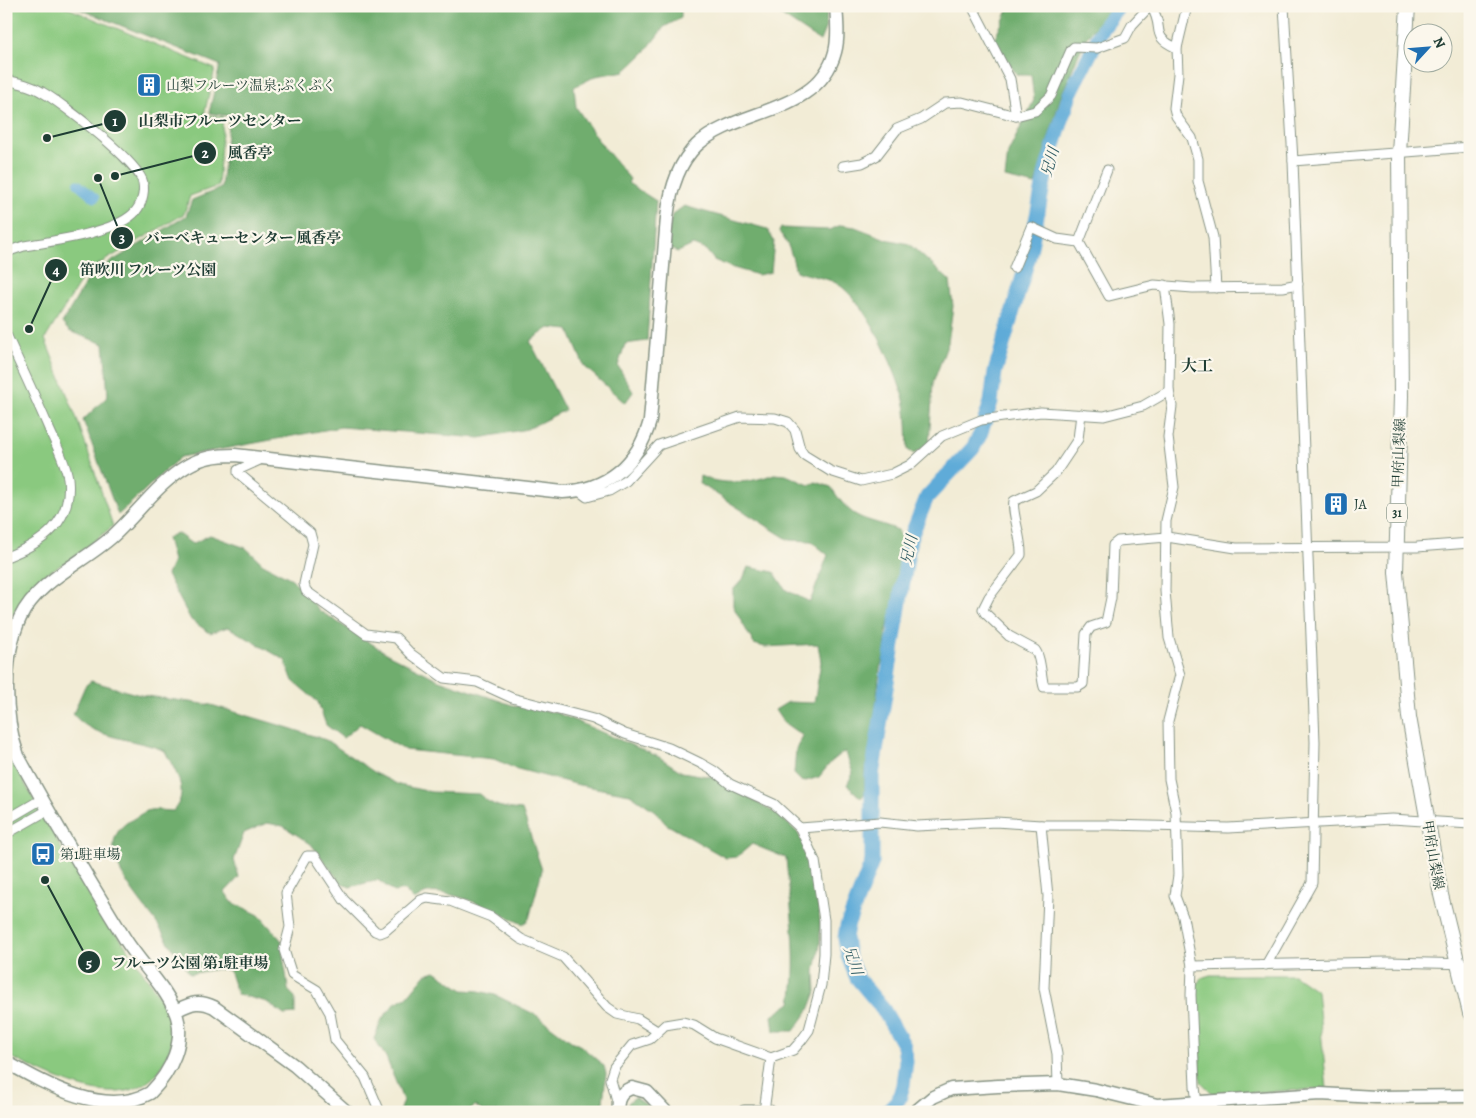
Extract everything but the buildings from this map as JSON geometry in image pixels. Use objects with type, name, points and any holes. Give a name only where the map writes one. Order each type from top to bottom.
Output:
[{"type":"main road","name":"甲府山梨線","points":[[1408,6],[1399,153],[1401,396],[1397,478],[1396,572],[1408,717],[1441,895],[1463,963],[1470,1013]]},
{"type":"street","points":[[6,1062],[83,1105],[100,1110],[120,1108],[147,1095],[158,1084],[171,1065],[179,1034],[175,1011],[122,934],[80,867],[15,747],[6,702],[16,630],[20,618],[31,601],[42,589],[111,537],[159,487],[187,466],[202,458],[220,455],[265,458],[538,489],[579,491],[612,478],[625,468],[634,457],[650,421],[667,218],[670,193],[677,173],[698,145],[721,130],[798,97],[817,83],[830,65],[835,53],[838,38],[836,6]]},
{"type":"street","points":[[972,6],[1010,78],[1016,116]]},
{"type":"street","points":[[1187,6],[1177,48],[1178,74],[1174,108],[1176,116],[1192,138],[1198,158],[1198,181],[1213,237],[1216,288]]},
{"type":"street","points":[[1266,964],[1312,883],[1315,742],[1293,161],[1284,6]]},
{"type":"street","points":[[842,166],[862,163],[876,156],[897,129],[921,119],[945,103],[962,102],[1016,116],[1036,111],[1048,102],[1067,55],[1074,47],[1097,48],[1125,38],[1132,25],[1149,7],[1152,8],[1158,18],[1160,37],[1163,42],[1177,48]]},
{"type":"street","points":[[6,80],[27,84],[65,108],[129,160],[144,183],[141,204],[124,221],[100,230],[12,250],[6,254]]},
{"type":"street","points":[[1293,161],[1470,147]]},
{"type":"street","points":[[1079,242],[1107,170]]},
{"type":"street","points":[[1014,268],[1032,228],[1057,239],[1079,242]]},
{"type":"street","points":[[1079,242],[1109,296],[1146,287],[1165,285],[1216,288],[1283,287],[1298,284]]},
{"type":"street","points":[[1165,285],[1170,324],[1169,391],[1172,406],[1168,437],[1174,487],[1167,510],[1165,591],[1169,638],[1180,675],[1168,721],[1169,778],[1176,812],[1177,828],[1178,875],[1175,896],[1183,917],[1192,966],[1194,1087],[1198,1107]]},
{"type":"street","points":[[6,334],[68,476],[68,494],[58,522],[47,536],[30,547],[6,557]]},
{"type":"street","points":[[579,491],[587,497],[608,491],[626,481],[659,445],[740,417],[775,418],[788,422],[795,430],[800,450],[804,455],[830,471],[861,482],[892,474],[910,465],[942,436],[980,420],[1041,412],[1104,416],[1143,406],[1169,391]]},
{"type":"street","points":[[1081,414],[1078,438],[1056,472],[1036,491],[1014,501],[1012,507],[1019,529],[1021,554],[989,598],[984,609],[985,613],[1009,636],[1038,654],[1040,674],[1044,687],[1078,687],[1083,684],[1086,634],[1091,627],[1106,622],[1111,598],[1114,542],[1167,537],[1236,548],[1308,548],[1470,543]]},
{"type":"street","points":[[265,458],[238,470],[238,473],[310,532],[313,544],[304,584],[306,591],[362,632],[373,636],[396,638],[411,654],[444,678],[485,684],[512,698],[593,719],[625,734],[669,748],[714,771],[730,784],[770,801],[800,828],[818,869],[824,920],[822,986],[809,1030],[802,1041],[793,1050],[771,1058],[722,1040],[683,1022],[665,1025],[650,1039],[632,1045],[614,1067],[610,1079],[617,1108]]},
{"type":"street","points":[[6,820],[45,805]]},
{"type":"street","points":[[6,834],[45,805]]},
{"type":"street","points":[[800,828],[880,822],[917,826],[996,822],[1041,825],[1177,828],[1228,828],[1392,819],[1427,823],[1470,824]]},
{"type":"street","points":[[1041,825],[1048,896],[1044,988],[1057,1054],[1058,1084]]},
{"type":"street","points":[[380,1112],[365,1077],[335,1040],[330,1013],[317,990],[292,975],[284,950],[290,927],[286,893],[307,856],[315,856],[344,900],[375,931],[380,933],[385,931],[422,900],[427,898],[450,901],[491,917],[521,938],[563,957],[607,1007],[616,1014],[638,1019],[657,1031]]},
{"type":"street","points":[[1192,966],[1463,963]]},
{"type":"street","points":[[175,1011],[199,1002],[214,1007],[295,1066],[347,1112]]},
{"type":"street","points":[[744,1112],[766,1111],[771,1058]]},
{"type":"street","points":[[914,1112],[933,1097],[960,1087],[1058,1084],[1096,1090],[1157,1105],[1198,1107],[1320,1094],[1376,1097],[1470,1096]]},
{"type":"street","points":[[617,1108],[623,1092],[637,1088],[647,1092],[666,1112]]},
{"type":"green space","points":[[6,6],[63,6],[215,69],[204,115],[223,117],[218,186],[190,196],[184,214],[87,271],[45,339],[77,419],[113,526],[70,560],[45,574],[27,592],[10,618],[6,642]]},
{"type":"green space","points":[[72,6],[681,6],[681,18],[664,27],[645,52],[625,71],[596,76],[574,87],[576,107],[598,140],[630,179],[628,183],[656,201],[647,341],[625,344],[618,366],[633,392],[625,403],[584,366],[569,330],[549,328],[530,341],[565,410],[527,429],[480,438],[341,427],[180,457],[118,515],[83,420],[108,396],[104,344],[69,331],[62,323],[91,274],[186,216],[192,200],[221,188],[229,116],[209,113],[220,65]]},
{"type":"green space","points":[[767,6],[827,6],[826,26],[820,41]]},
{"type":"green space","points":[[1010,6],[1114,6],[1086,38],[1077,58],[1060,99],[1035,185],[1005,178],[1008,153],[1034,100],[1031,75],[1017,75],[994,40]]},
{"type":"green space","points":[[684,206],[767,229],[774,241],[771,272],[758,275],[730,267],[714,260],[706,250],[693,245],[678,252],[672,250],[667,237],[672,215]]},
{"type":"green space","points":[[841,225],[855,227],[886,239],[909,244],[950,281],[953,306],[948,343],[933,383],[929,444],[914,454],[908,450],[906,412],[900,387],[887,354],[868,319],[847,291],[836,283],[796,271],[788,246],[779,232],[781,228],[830,230]]},
{"type":"green space","points":[[774,474],[786,475],[809,485],[816,482],[831,487],[839,499],[853,513],[867,520],[898,530],[904,546],[898,596],[886,632],[885,654],[880,668],[872,743],[865,770],[865,793],[861,798],[847,785],[853,773],[845,751],[831,762],[819,777],[802,782],[794,774],[796,749],[803,736],[783,722],[775,710],[788,702],[814,703],[821,662],[818,644],[765,647],[754,644],[733,606],[733,590],[743,579],[748,567],[774,572],[786,590],[810,602],[828,555],[811,541],[789,540],[699,483],[700,476],[718,481],[737,482],[756,480]]},
{"type":"green space","points":[[177,533],[192,544],[210,535],[246,548],[263,564],[292,579],[320,611],[391,656],[439,680],[512,705],[555,712],[659,757],[682,772],[712,777],[779,815],[798,833],[813,867],[820,921],[820,945],[815,971],[816,992],[809,1010],[794,1031],[774,1031],[772,1016],[791,1003],[793,985],[793,930],[786,858],[752,844],[737,857],[726,858],[666,824],[655,811],[630,794],[579,785],[514,768],[494,759],[405,750],[360,724],[343,738],[326,725],[318,702],[293,681],[285,660],[228,627],[210,633],[191,620],[167,575],[173,561],[167,538]]},
{"type":"green space","points":[[91,681],[140,695],[211,705],[289,728],[326,740],[377,774],[399,785],[431,792],[479,794],[494,804],[522,810],[542,870],[529,919],[523,924],[476,903],[451,895],[427,893],[414,900],[404,890],[394,892],[378,880],[350,887],[341,883],[311,844],[283,826],[267,823],[244,833],[234,860],[239,877],[225,892],[232,902],[259,915],[282,941],[288,990],[295,997],[295,1014],[284,1015],[267,1002],[237,994],[229,970],[217,969],[190,974],[156,922],[128,885],[115,856],[114,842],[120,829],[144,812],[150,810],[173,811],[181,796],[180,781],[165,751],[104,734],[82,723],[73,714],[85,686]]},
{"type":"green space","points":[[6,744],[10,757],[68,860],[165,1005],[172,1031],[169,1053],[160,1070],[144,1084],[126,1091],[107,1092],[65,1082],[6,1055]]},
{"type":"green space","points":[[435,971],[463,990],[495,995],[536,1015],[571,1041],[581,1046],[604,1066],[606,1074],[602,1112],[484,1112],[475,1106],[468,1112],[399,1112],[403,1100],[386,1057],[374,1039],[382,1019],[395,1003],[407,997],[426,974]]},
{"type":"green space","points":[[1210,975],[1294,975],[1317,991],[1327,1089],[1213,1094],[1201,1082],[1197,985],[1201,978]]},
{"type":"green space","points":[[635,1097],[657,1112],[627,1112],[628,1103]]},
{"type":"waterway","name":"兄川","points":[[886,1112],[899,1099],[903,1085],[906,1061],[904,1046],[883,1009],[857,978],[848,956],[845,938],[847,926],[872,862],[872,775],[910,539],[927,497],[973,448],[980,435],[991,402],[995,372],[1029,256],[1046,171],[1070,94],[1103,28],[1120,6]]},
{"type":"waterway","points":[[78,184],[95,198]]},
{"type":"place","name":"山梨フルーツ温泉;ぷくぷく","points":[[149,85]]},
{"type":"place","name":"山梨市フルーツセンター","points":[[47,138]]},
{"type":"place","name":"風香亭","points":[[115,176]]},
{"type":"place","name":"バーベキューセンター 風香亭","points":[[98,178]]},
{"type":"place","name":"笛吹川 フルーツ公園","points":[[29,329]]},
{"type":"place","name":"JA","points":[[1336,504]]},
{"type":"place","name":"第1駐車場","points":[[43,854]]},
{"type":"place","name":"フルーツ公園 第1駐車場","points":[[45,880]]},
{"type":"district","name":"大工","points":[[1197,366]]}]
